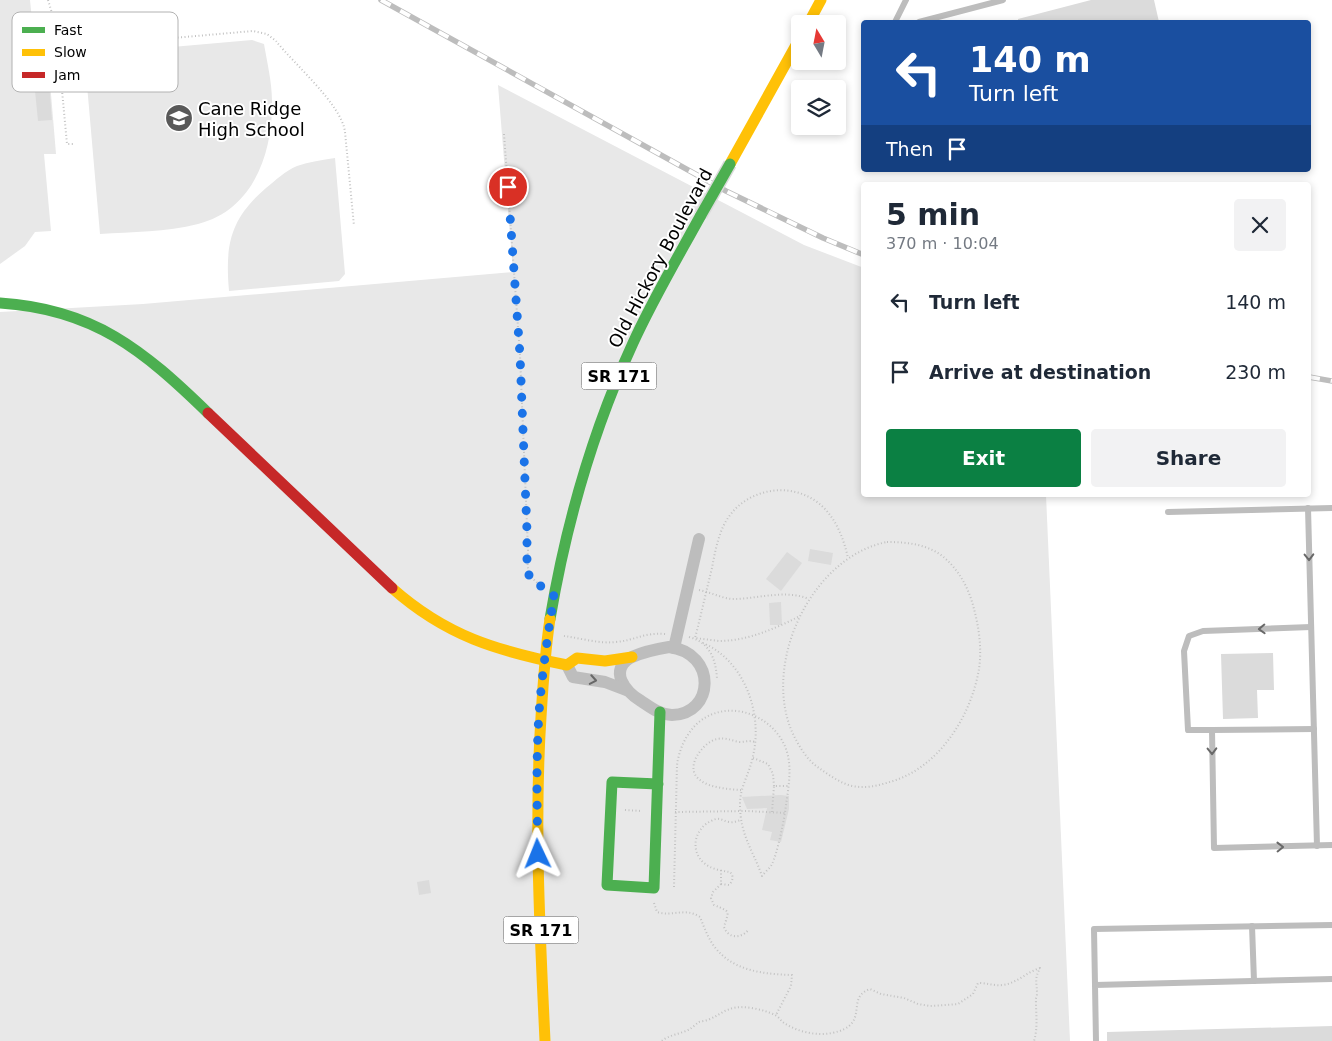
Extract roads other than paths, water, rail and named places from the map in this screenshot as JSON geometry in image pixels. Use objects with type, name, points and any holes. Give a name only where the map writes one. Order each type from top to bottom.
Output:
[{"type":"street","points":[[813,15],[821,0]]},
{"type":"street","name":"Old Hickory Boulevard","points":[[545,1041],[537,783],[539,712],[544,660],[560,564],[575,506],[611,396],[642,325],[791,54]]},
{"type":"street","points":[[0,303],[33,306],[70,315],[114,335],[140,351],[176,382],[379,577],[415,607],[440,624],[471,639],[508,652],[567,664],[577,658],[606,662],[619,661],[632,657],[659,649],[674,648],[684,651],[697,659],[704,675],[705,686],[697,704],[690,710],[671,715],[652,709],[630,695],[620,680],[620,671],[632,657]]},
{"type":"street","points":[[674,648],[698,539]]},
{"type":"street","points":[[567,664],[573,677],[605,682],[626,690]]},
{"type":"street","points":[[658,784],[612,782],[607,885],[654,888],[658,784],[660,712]]},
{"type":"lane","points":[[896,20],[906,0]]},
{"type":"lane","points":[[927,20],[1003,0]]},
{"type":"lane","points":[[1308,508],[1317,846]]},
{"type":"lane","points":[[1168,512],[1332,508]]},
{"type":"lane","points":[[1311,627],[1203,631],[1189,636],[1184,651],[1188,730],[1314,729]]},
{"type":"lane","points":[[1212,730],[1214,848],[1332,845]]},
{"type":"lane","points":[[1096,1041],[1094,929],[1332,925]]},
{"type":"lane","points":[[1252,926],[1254,981]]},
{"type":"lane","points":[[1095,985],[1332,979]]},
{"type":"railway","points":[[381,0],[726,191],[823,238],[861,254]]},
{"type":"railway","points":[[1311,377],[1332,381]]},
{"type":"place","name":"Cane Ridge High School","points":[[179,118]]}]
